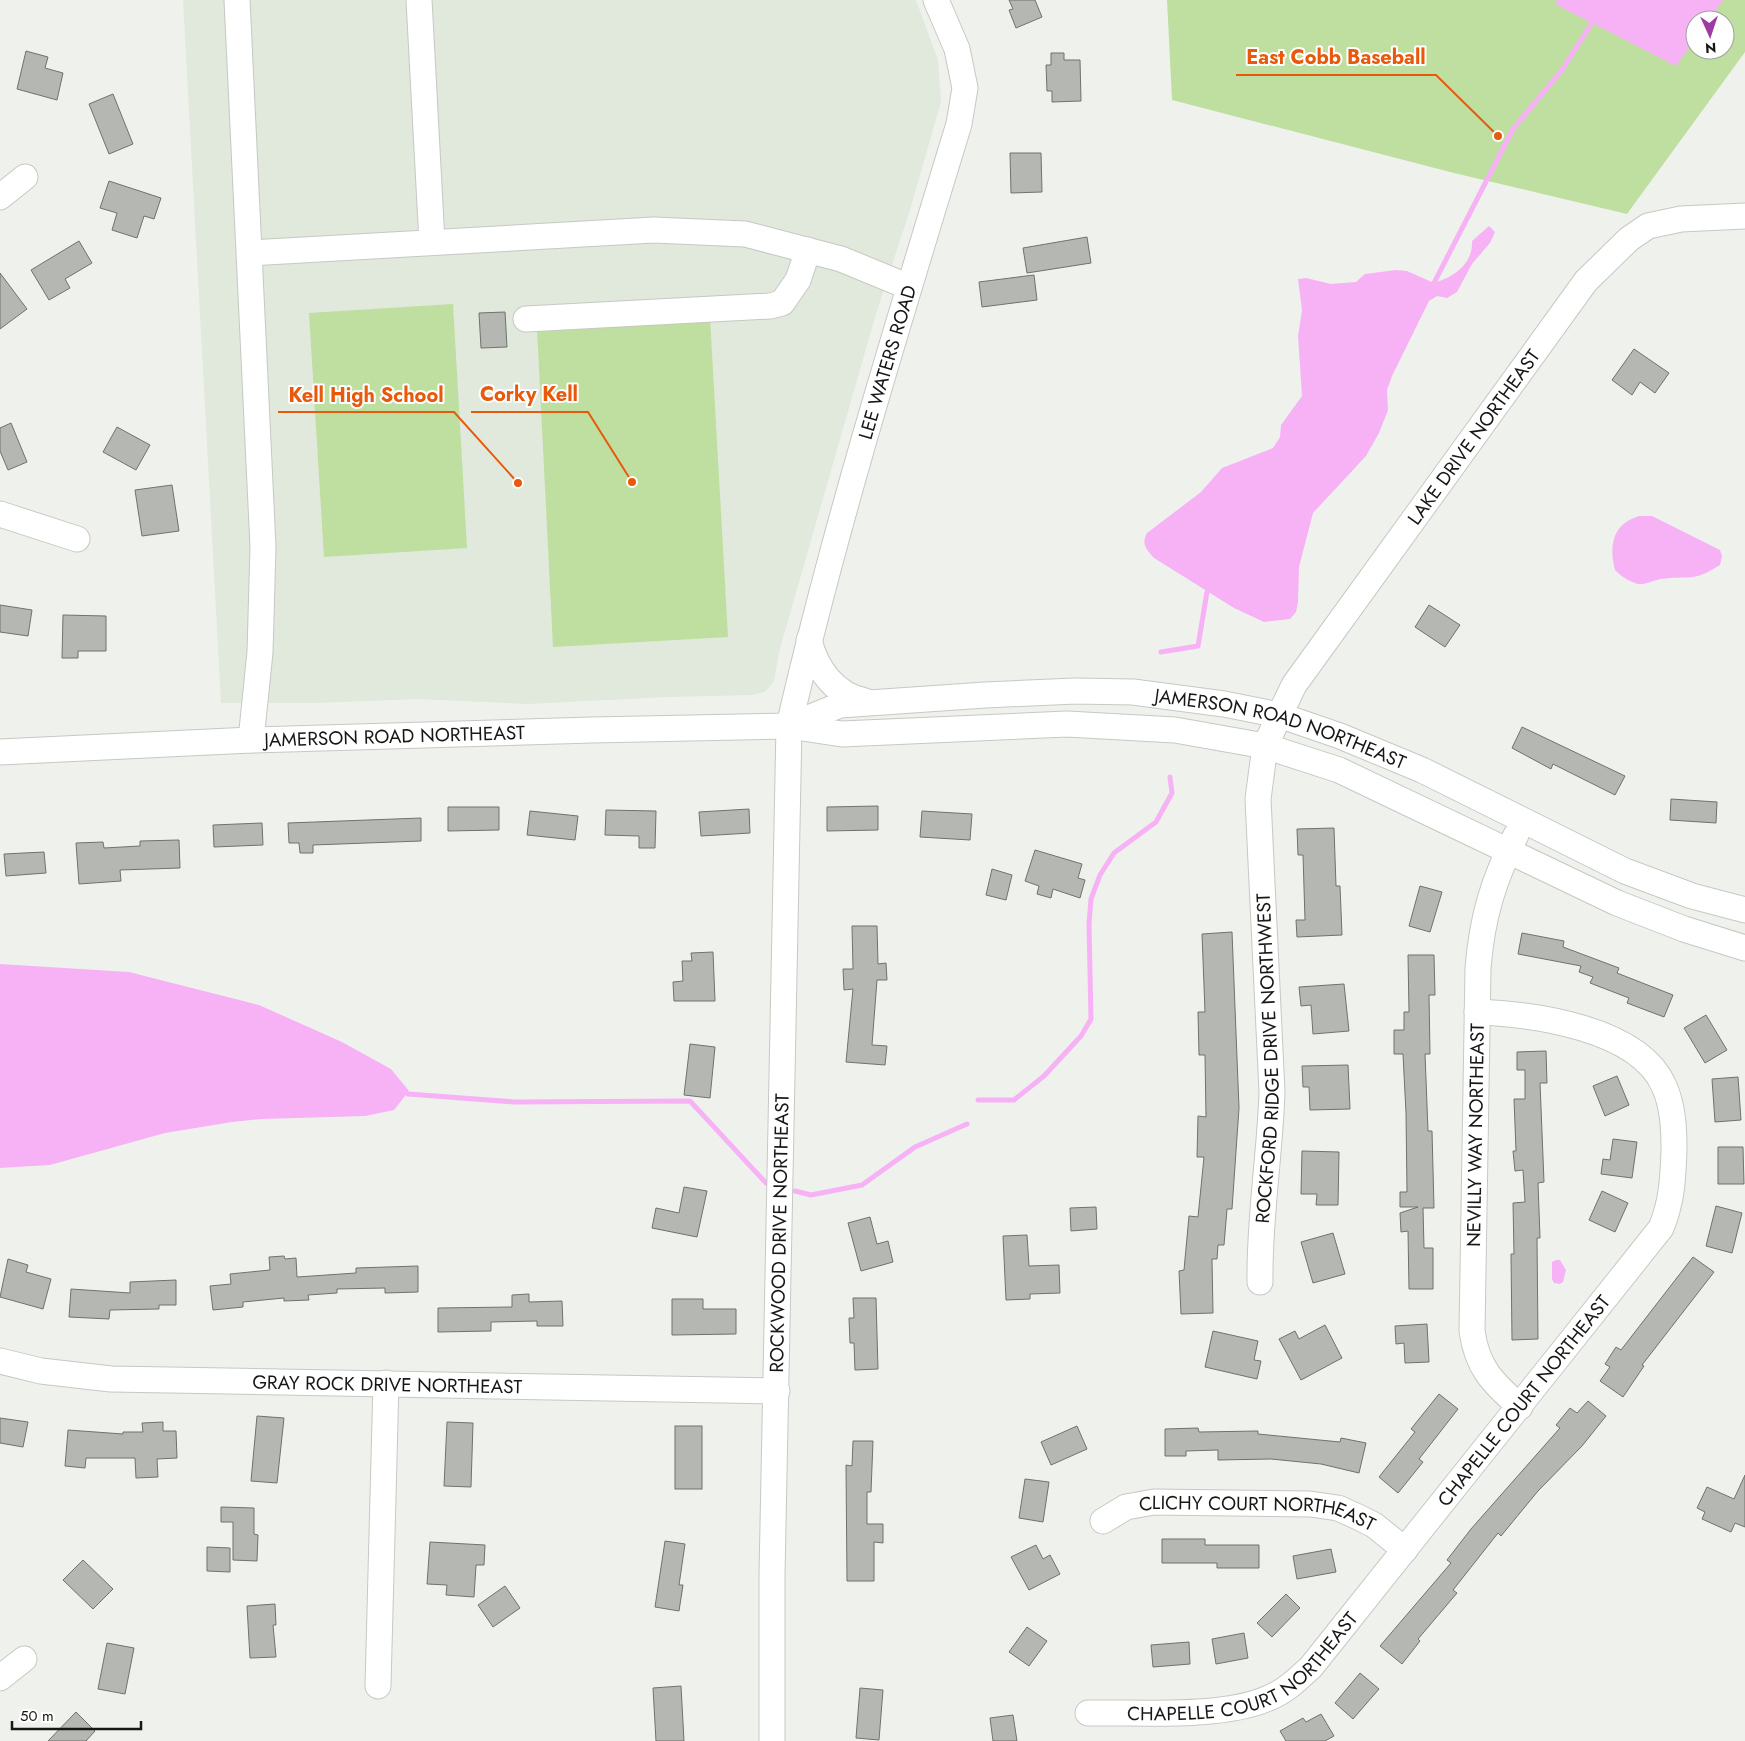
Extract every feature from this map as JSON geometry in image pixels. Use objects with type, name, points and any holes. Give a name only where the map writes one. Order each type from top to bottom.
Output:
[{"type":"street","points":[[237,0],[263,547],[260,652],[251,740]]},
{"type":"street","points":[[419,0],[432,242]]},
{"type":"street","name":"LEE WATERS ROAD","points":[[789,726],[809,640],[850,484],[959,124],[965,88],[957,49],[936,0]]},
{"type":"street","points":[[0,197],[25,177]]},
{"type":"street","name":"LAKE DRIVE NORTHEAST","points":[[1265,746],[1294,685],[1341,617],[1442,483],[1534,351],[1586,281],[1629,239],[1648,226],[1681,219],[1745,216]]},
{"type":"street","points":[[250,253],[654,230],[745,234],[841,259],[909,288]]},
{"type":"street","points":[[526,319],[770,306],[782,303],[798,280],[808,250]]},
{"type":"street","points":[[0,514],[77,539]]},
{"type":"street","points":[[809,640],[814,659],[827,679],[846,695],[870,702]]},
{"type":"street","name":"JAMERSON ROAD NORTHEAST","points":[[789,726],[840,704],[870,702],[1074,690],[1132,692],[1197,699],[1279,715],[1384,753],[1625,871],[1692,896],[1745,910]]},
{"type":"street","name":"JAMERSON ROAD NORTHEAST","points":[[0,752],[251,740],[456,733],[789,726],[842,734],[1067,724],[1175,730],[1265,746],[1311,760],[1366,781],[1652,918],[1745,948]]},
{"type":"street","name":"ROCKWOOD DRIVE NORTHEAST","points":[[772,1741],[772,1576],[789,726]]},
{"type":"street","name":"ROCKFORD RIDGE DRIVE NORTHWEST","points":[[1260,1282],[1260,1249],[1272,1092],[1258,799],[1265,746]]},
{"type":"street","name":"NEVILLY WAY NORTHEAST","points":[[1520,1407],[1488,1377],[1479,1361],[1472,1331],[1477,1012],[1481,932],[1496,875],[1523,820]]},
{"type":"street","name":"CHAPELLE COURT NORTHEAST","points":[[1088,1713],[1221,1710],[1249,1706],[1293,1684],[1311,1667],[1661,1228],[1669,1208],[1673,1185],[1674,1127],[1671,1105],[1664,1085],[1640,1055],[1622,1044],[1597,1033],[1551,1021],[1499,1012],[1477,1012]]},
{"type":"street","name":"GRAY ROCK DRIVE NORTHEAST","points":[[0,1361],[40,1371],[111,1379],[777,1391]]},
{"type":"street","points":[[378,1686],[386,1383]]},
{"type":"street","name":"CLICHY COURT NORTHEAST","points":[[1103,1521],[1126,1507],[1154,1502],[1310,1504],[1338,1508],[1358,1517],[1374,1525],[1405,1550]]},
{"type":"street","points":[[0,1678],[24,1659]]},
{"type":"shaded area","points":[[183,0],[916,0],[938,60],[941,102],[910,210],[876,314],[779,652],[774,681],[765,692],[752,695],[527,704],[419,699],[317,703],[221,703]]},
{"type":"shaded area","points":[[1558,0],[1723,0],[1716,10],[1685,10],[1685,53],[1676,66],[1555,4]]},
{"type":"shaded area","points":[[1489,226],[1495,232],[1490,243],[1472,264],[1457,292],[1447,298],[1437,296],[1429,301],[1392,376],[1387,390],[1388,410],[1379,433],[1366,456],[1313,513],[1299,567],[1296,612],[1290,619],[1264,622],[1234,608],[1154,558],[1144,543],[1147,533],[1201,492],[1222,468],[1273,448],[1280,437],[1281,425],[1302,396],[1298,336],[1302,310],[1298,279],[1306,278],[1331,284],[1356,282],[1365,274],[1396,270],[1407,271],[1434,283],[1449,277],[1466,263],[1472,241]]},
{"type":"shaded area","points":[[1639,516],[1652,516],[1720,550],[1722,556],[1720,565],[1711,571],[1690,577],[1661,579],[1641,584],[1625,579],[1615,570],[1612,553],[1613,544],[1618,530],[1623,524]]},
{"type":"shaded area","points":[[0,964],[129,972],[259,1005],[342,1042],[391,1069],[409,1091],[394,1110],[365,1116],[262,1119],[232,1122],[165,1133],[50,1165],[0,1168]]},
{"type":"shaded area","points":[[1560,1260],[1566,1270],[1563,1282],[1560,1284],[1554,1283],[1552,1279],[1552,1262]]},
{"type":"green space","points":[[1167,0],[1745,0],[1745,52],[1627,214],[1454,173],[1172,100]]},
{"type":"green space","points":[[453,304],[467,548],[324,557],[309,313]]},
{"type":"green space","points":[[710,318],[728,637],[553,647],[537,328]]},
{"type":"building","points":[[1009,0],[1035,0],[1042,17],[1016,28],[1009,10],[1013,9]]},
{"type":"building","points":[[26,51],[48,57],[45,68],[63,73],[57,100],[17,89]]},
{"type":"building","points":[[1051,53],[1064,53],[1064,60],[1080,60],[1081,101],[1052,102],[1052,91],[1047,91],[1046,65],[1051,65]]},
{"type":"building","points":[[113,94],[133,144],[109,154],[89,104]]},
{"type":"building","points":[[1010,153],[1041,153],[1042,192],[1011,193]]},
{"type":"building","points":[[109,181],[161,198],[154,219],[144,216],[137,238],[112,230],[117,213],[100,208]]},
{"type":"building","points":[[1087,237],[1091,263],[1027,273],[1023,248]]},
{"type":"building","points":[[79,241],[92,263],[65,279],[70,288],[49,300],[31,270]]},
{"type":"building","points":[[0,273],[27,309],[0,329]]},
{"type":"building","points":[[1034,275],[1037,300],[982,307],[979,282]]},
{"type":"building","points":[[505,312],[507,347],[481,348],[479,313]]},
{"type":"building","points":[[1634,349],[1669,373],[1655,393],[1640,382],[1632,395],[1612,380]]},
{"type":"building","points":[[11,423],[27,462],[8,470],[0,451],[0,428]]},
{"type":"building","points":[[117,427],[150,445],[136,470],[103,452]]},
{"type":"building","points":[[172,485],[179,531],[142,536],[135,490]]},
{"type":"building","points":[[0,605],[32,610],[28,636],[0,632]]},
{"type":"building","points":[[1429,605],[1460,625],[1445,647],[1415,627]]},
{"type":"building","points":[[63,615],[106,616],[106,651],[78,651],[78,658],[62,658]]},
{"type":"building","points":[[1522,727],[1625,776],[1615,795],[1553,764],[1551,769],[1512,748]]},
{"type":"building","points":[[1671,799],[1717,802],[1716,823],[1670,820]]},
{"type":"building","points":[[878,806],[878,830],[827,831],[827,807]]},
{"type":"building","points":[[448,807],[499,807],[499,830],[448,831]]},
{"type":"building","points":[[749,809],[750,833],[701,836],[699,812]]},
{"type":"building","points":[[606,810],[656,811],[655,848],[639,848],[639,836],[605,835]]},
{"type":"building","points":[[530,811],[578,816],[575,840],[527,835]]},
{"type":"building","points":[[922,811],[972,814],[970,840],[920,837]]},
{"type":"building","points":[[421,818],[421,841],[313,845],[313,853],[300,853],[299,843],[289,843],[288,823]]},
{"type":"building","points":[[262,823],[263,845],[214,847],[213,825]]},
{"type":"building","points":[[1334,828],[1336,886],[1340,886],[1342,935],[1297,937],[1296,920],[1305,920],[1303,855],[1298,855],[1297,829]]},
{"type":"building","points":[[179,840],[180,868],[120,870],[121,881],[79,884],[76,843],[103,842],[104,848],[140,846],[140,841]]},
{"type":"building","points":[[1035,850],[1082,864],[1078,878],[1085,880],[1080,898],[1053,889],[1051,898],[1037,894],[1039,886],[1025,881]]},
{"type":"building","points":[[44,852],[46,873],[6,876],[4,854]]},
{"type":"building","points":[[992,869],[1012,875],[1006,900],[986,895]]},
{"type":"building","points":[[1420,886],[1442,892],[1430,932],[1409,926]]},
{"type":"building","points":[[852,926],[877,926],[878,964],[886,963],[887,980],[877,980],[872,1045],[887,1046],[885,1065],[846,1062],[853,989],[844,990],[843,969],[853,969]]},
{"type":"building","points":[[1232,932],[1239,1108],[1232,1209],[1227,1209],[1224,1245],[1218,1245],[1217,1259],[1212,1259],[1213,1313],[1181,1314],[1179,1271],[1184,1270],[1189,1216],[1198,1217],[1204,1157],[1197,1157],[1198,1116],[1206,1117],[1205,1055],[1199,1055],[1198,1012],[1205,1012],[1202,934]]},
{"type":"building","points":[[1522,933],[1564,941],[1563,947],[1619,968],[1617,973],[1673,995],[1664,1017],[1627,1003],[1629,998],[1590,983],[1593,977],[1579,972],[1581,966],[1518,954]]},
{"type":"building","points":[[713,952],[715,1001],[674,1001],[673,982],[683,981],[682,961],[692,961],[691,953]]},
{"type":"building","points":[[1408,955],[1434,955],[1435,995],[1429,995],[1430,1054],[1425,1054],[1428,1131],[1432,1131],[1434,1208],[1423,1208],[1424,1248],[1433,1248],[1433,1289],[1409,1289],[1408,1231],[1401,1232],[1400,1213],[1418,1207],[1400,1207],[1400,1192],[1407,1192],[1406,1113],[1403,1054],[1394,1054],[1394,1030],[1404,1030],[1404,1012],[1409,1012]]},
{"type":"building","points":[[1344,984],[1349,1031],[1313,1034],[1311,1005],[1301,1006],[1299,987]]},
{"type":"building","points":[[1706,1015],[1727,1050],[1705,1063],[1684,1028]]},
{"type":"building","points":[[690,1044],[715,1047],[710,1098],[684,1095]]},
{"type":"building","points":[[1546,1051],[1547,1083],[1540,1083],[1544,1182],[1538,1183],[1540,1238],[1537,1238],[1538,1339],[1512,1340],[1511,1254],[1514,1254],[1513,1203],[1525,1202],[1523,1170],[1515,1171],[1513,1151],[1516,1151],[1514,1099],[1525,1099],[1525,1070],[1517,1070],[1517,1052]]},
{"type":"building","points":[[1348,1065],[1350,1109],[1310,1110],[1309,1087],[1303,1087],[1302,1066]]},
{"type":"building","points":[[1617,1076],[1629,1105],[1605,1116],[1593,1086]]},
{"type":"building","points":[[1738,1077],[1741,1120],[1715,1122],[1712,1079]]},
{"type":"building","points":[[1613,1139],[1637,1142],[1632,1178],[1601,1174],[1603,1159],[1610,1160]]},
{"type":"building","points":[[1718,1147],[1743,1147],[1744,1184],[1718,1184]]},
{"type":"building","points":[[1302,1151],[1339,1152],[1338,1205],[1316,1205],[1317,1194],[1301,1194]]},
{"type":"building","points":[[684,1187],[707,1191],[697,1237],[652,1228],[656,1208],[679,1213]]},
{"type":"building","points":[[1602,1191],[1628,1203],[1615,1232],[1589,1220]]},
{"type":"building","points":[[1716,1206],[1742,1213],[1732,1253],[1706,1246]]},
{"type":"building","points":[[1096,1207],[1097,1229],[1071,1231],[1070,1208]]},
{"type":"building","points":[[870,1217],[877,1244],[888,1241],[893,1262],[861,1271],[848,1223]]},
{"type":"building","points":[[1333,1233],[1345,1274],[1313,1283],[1301,1242]]},
{"type":"building","points":[[1027,1235],[1029,1266],[1059,1265],[1060,1293],[1030,1294],[1030,1299],[1006,1300],[1003,1236]]},
{"type":"building","points":[[284,1256],[285,1259],[296,1258],[297,1277],[356,1273],[356,1268],[418,1266],[418,1292],[385,1293],[385,1288],[337,1289],[337,1293],[308,1295],[309,1300],[284,1301],[284,1298],[243,1302],[243,1307],[213,1310],[210,1286],[231,1284],[230,1274],[270,1270],[269,1257]]},
{"type":"building","points":[[1693,1257],[1714,1272],[1642,1365],[1644,1366],[1623,1397],[1600,1381],[1610,1367],[1605,1364],[1616,1347],[1621,1350]]},
{"type":"building","points":[[8,1259],[28,1265],[26,1272],[51,1279],[43,1309],[0,1297]]},
{"type":"building","points":[[176,1280],[176,1305],[159,1305],[159,1309],[110,1310],[109,1319],[69,1317],[71,1289],[130,1293],[130,1282]]},
{"type":"building","points":[[529,1294],[529,1302],[562,1301],[563,1326],[537,1326],[537,1321],[491,1322],[491,1331],[438,1332],[438,1308],[512,1307],[512,1295]]},
{"type":"building","points":[[853,1298],[876,1298],[878,1369],[855,1370],[854,1343],[850,1343],[849,1318],[854,1318]]},
{"type":"building","points":[[672,1299],[703,1299],[703,1309],[736,1309],[736,1334],[672,1335]]},
{"type":"building","points":[[1427,1324],[1429,1362],[1405,1363],[1404,1343],[1396,1344],[1395,1326]]},
{"type":"building","points":[[1325,1325],[1342,1358],[1301,1380],[1279,1339],[1295,1331],[1299,1339]]},
{"type":"building","points":[[1213,1331],[1258,1341],[1254,1360],[1261,1361],[1257,1379],[1205,1367]]},
{"type":"building","points":[[1439,1394],[1458,1409],[1419,1459],[1423,1462],[1398,1493],[1379,1477],[1415,1432],[1411,1429]]},
{"type":"building","points":[[1588,1401],[1606,1416],[1582,1446],[1538,1491],[1501,1536],[1498,1533],[1453,1590],[1457,1593],[1418,1639],[1420,1641],[1402,1664],[1380,1646],[1451,1563],[1447,1560],[1471,1529],[1560,1428],[1556,1425],[1570,1408],[1577,1413]]},
{"type":"building","points":[[257,1416],[284,1418],[277,1483],[251,1481]]},
{"type":"building","points":[[0,1418],[28,1422],[23,1447],[0,1443]]},
{"type":"building","points":[[163,1422],[163,1431],[176,1431],[177,1458],[157,1459],[158,1477],[136,1478],[135,1458],[86,1458],[85,1468],[65,1466],[68,1430],[123,1434],[123,1432],[143,1432],[142,1423]]},
{"type":"building","points":[[447,1422],[473,1423],[471,1487],[444,1486]]},
{"type":"building","points":[[675,1426],[702,1426],[702,1489],[675,1489]]},
{"type":"building","points":[[1077,1426],[1087,1449],[1051,1465],[1041,1442]]},
{"type":"building","points":[[1198,1428],[1199,1432],[1258,1431],[1258,1434],[1340,1442],[1341,1438],[1366,1443],[1359,1473],[1321,1464],[1271,1459],[1218,1460],[1218,1450],[1186,1451],[1186,1456],[1165,1456],[1165,1429]]},
{"type":"building","points":[[853,1441],[873,1441],[871,1492],[867,1492],[867,1524],[883,1524],[883,1543],[874,1542],[874,1581],[847,1581],[846,1465],[852,1466]]},
{"type":"building","points":[[1745,1475],[1745,1527],[1735,1523],[1731,1532],[1702,1519],[1705,1512],[1697,1508],[1707,1487],[1734,1499]]},
{"type":"building","points":[[1025,1479],[1049,1482],[1043,1522],[1019,1518]]},
{"type":"building","points":[[221,1507],[254,1508],[254,1534],[258,1535],[257,1561],[233,1560],[233,1522],[221,1522]]},
{"type":"building","points":[[1162,1539],[1205,1539],[1205,1545],[1259,1545],[1259,1568],[1217,1568],[1217,1563],[1162,1563]]},
{"type":"building","points":[[665,1541],[685,1544],[679,1585],[683,1585],[679,1611],[655,1607]]},
{"type":"building","points":[[430,1542],[485,1545],[484,1565],[476,1565],[474,1597],[446,1595],[447,1585],[427,1584]]},
{"type":"building","points":[[1036,1545],[1043,1559],[1050,1555],[1060,1574],[1029,1590],[1011,1557]]},
{"type":"building","points":[[207,1547],[230,1548],[230,1572],[207,1571]]},
{"type":"building","points":[[1331,1549],[1336,1572],[1297,1579],[1293,1556]]},
{"type":"building","points":[[83,1560],[113,1589],[93,1609],[63,1580]]},
{"type":"building","points":[[505,1586],[520,1608],[493,1627],[478,1605]]},
{"type":"building","points":[[1286,1594],[1300,1608],[1272,1637],[1257,1623]]},
{"type":"building","points":[[275,1604],[276,1625],[273,1625],[276,1657],[250,1658],[247,1606]]},
{"type":"building","points":[[1027,1627],[1047,1641],[1029,1666],[1009,1652]]},
{"type":"building","points":[[1244,1633],[1248,1658],[1216,1664],[1212,1639]]},
{"type":"building","points":[[1189,1642],[1190,1664],[1153,1667],[1151,1645]]},
{"type":"building","points":[[107,1643],[134,1648],[125,1694],[98,1689]]},
{"type":"building","points":[[1360,1673],[1379,1689],[1353,1719],[1335,1703]]},
{"type":"building","points":[[681,1686],[684,1741],[656,1741],[653,1688]]},
{"type":"building","points":[[860,1688],[883,1690],[879,1740],[856,1738]]},
{"type":"building","points":[[76,1712],[95,1731],[86,1741],[48,1741]]},
{"type":"building","points":[[1321,1714],[1334,1736],[1325,1741],[1286,1741],[1280,1731],[1303,1718],[1306,1722]]},
{"type":"building","points":[[1013,1715],[1017,1741],[993,1741],[990,1718]]},
{"type":"waterway","points":[[1434,283],[1513,129],[1562,70],[1595,18]]},
{"type":"waterway","points":[[1161,652],[1198,646],[1207,592]]},
{"type":"waterway","points":[[978,1100],[1014,1100],[1044,1076],[1081,1036],[1091,1019],[1089,924],[1091,899],[1100,875],[1114,853],[1156,822],[1172,793],[1170,777]]},
{"type":"waterway","points":[[408,1094],[515,1102],[690,1101],[766,1183]]},
{"type":"waterway","points":[[795,1191],[811,1195],[862,1185],[915,1147],[967,1124]]},
{"type":"place","name":"East Cobb Baseball","points":[[1498,136]]},
{"type":"place","name":"Corky Kell","points":[[632,482]]},
{"type":"place","name":"Kell High School","points":[[518,483]]}]
